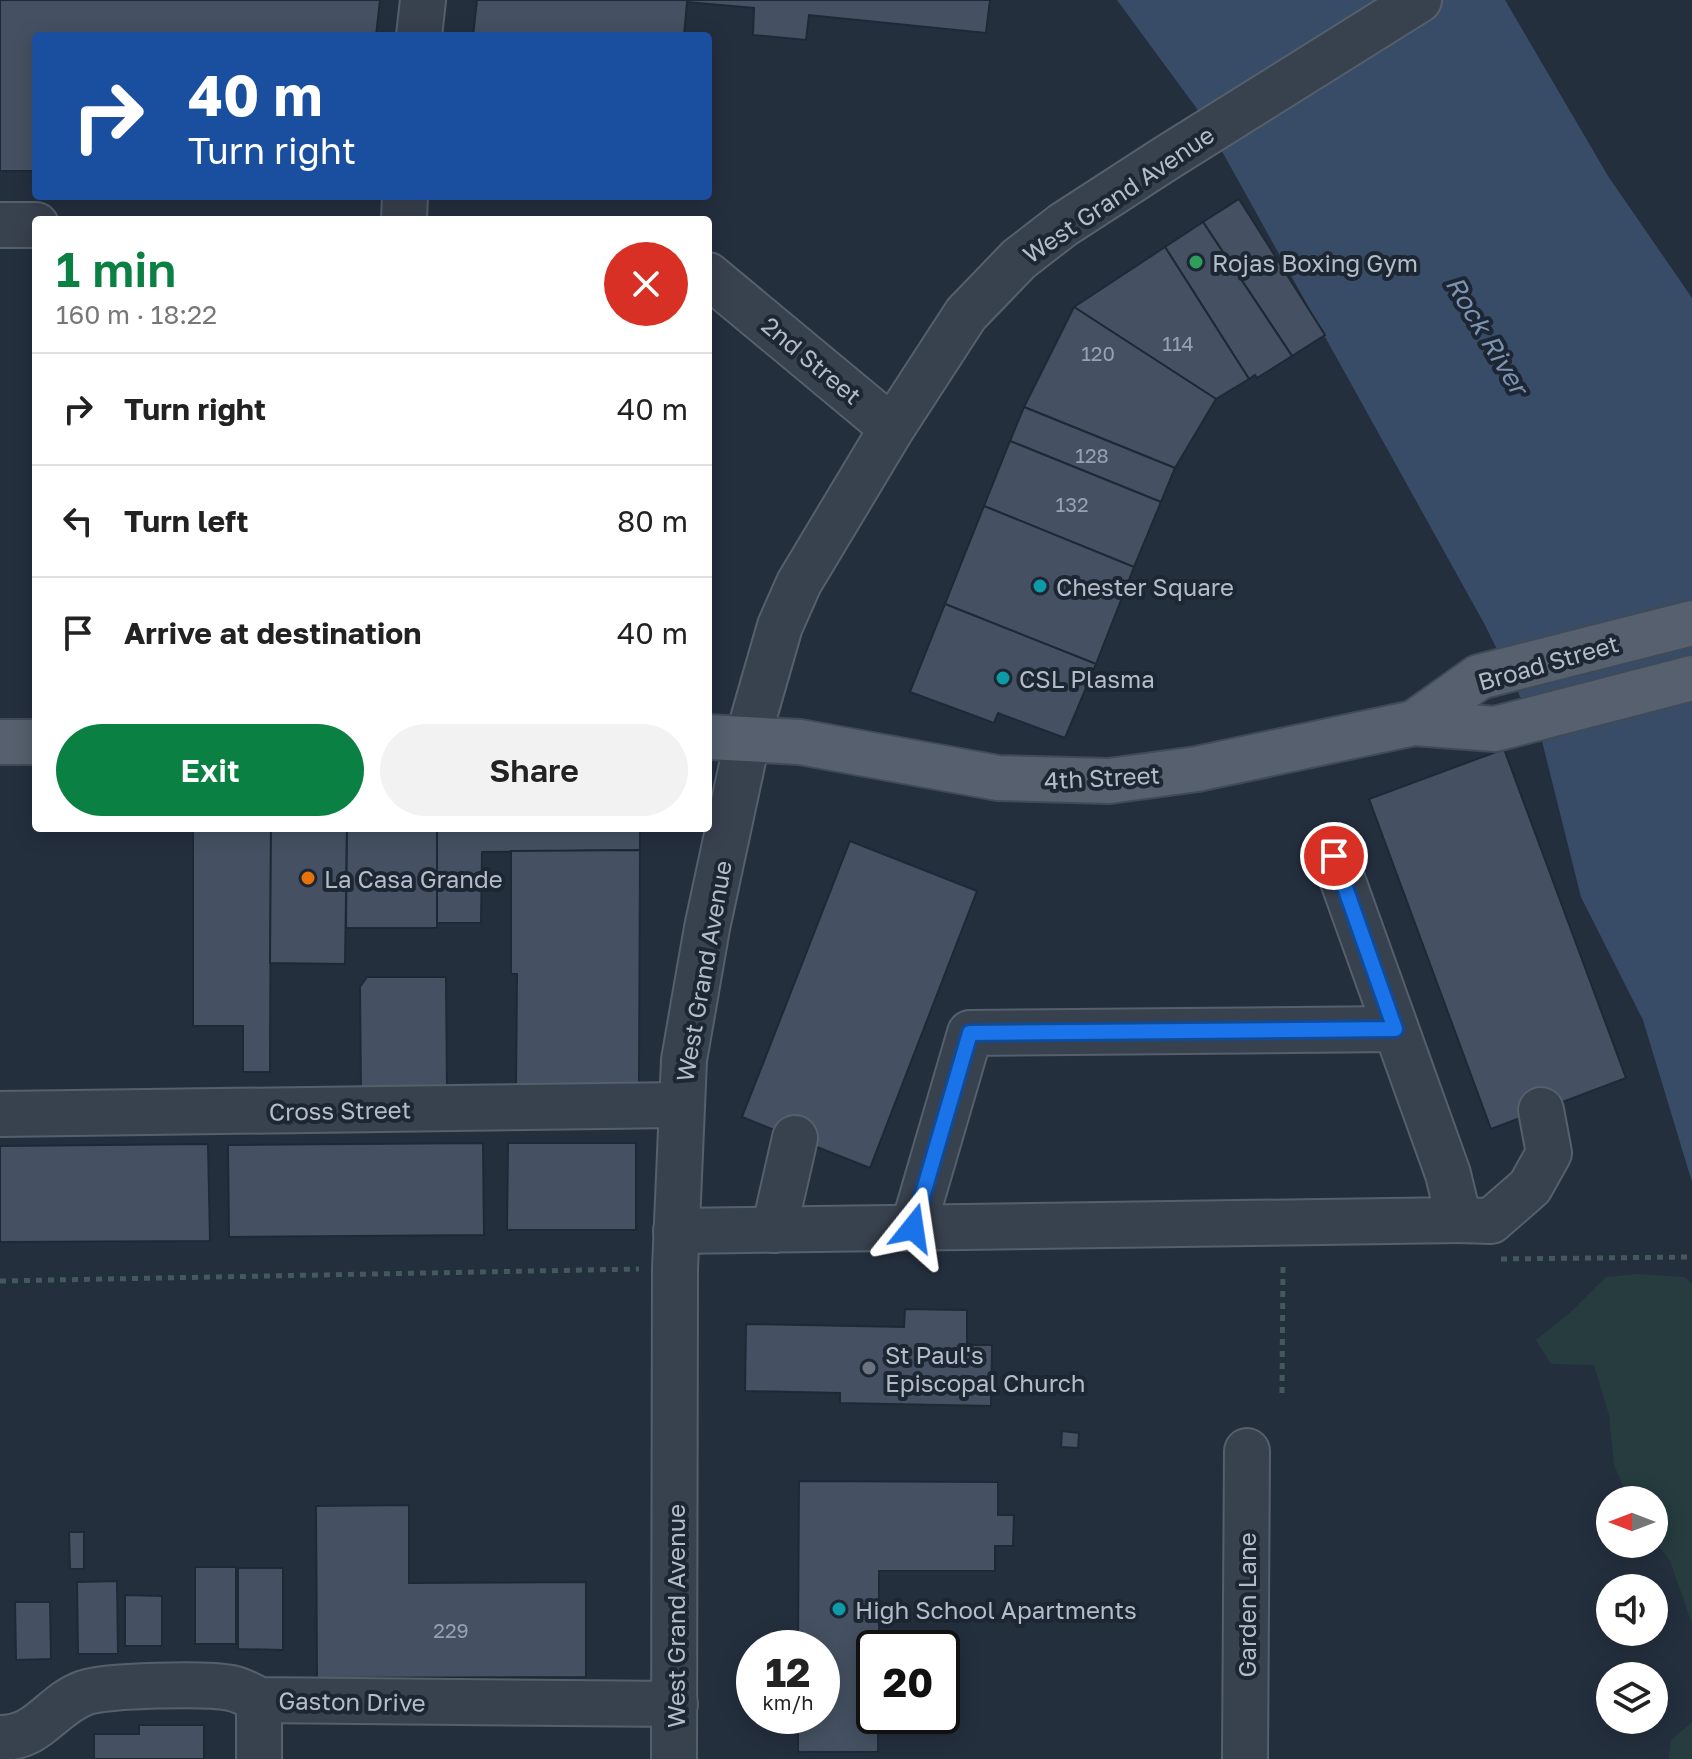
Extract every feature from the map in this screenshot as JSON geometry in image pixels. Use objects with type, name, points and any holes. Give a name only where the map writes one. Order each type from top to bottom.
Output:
[{"type":"main road","name":"Broad Street","points":[[1414,723],[1479,677],[1692,623]]},
{"type":"main road","name":"Broad Street","points":[[1495,729],[1692,678]]},
{"type":"main road","name":"4th Street","points":[[728,737],[800,742],[998,778],[1073,782],[1197,769],[1414,723],[1495,729]]},
{"type":"main road","points":[[0,742],[32,742]]},
{"type":"street","points":[[419,32],[423,0]]},
{"type":"street","name":"West Grand Avenue","points":[[674,1759],[676,1231],[680,1105],[728,737],[799,583],[892,428],[966,314],[1019,259],[1063,225],[1419,0]]},
{"type":"street","points":[[0,225],[32,225]]},
{"type":"street","name":"2nd Street","points":[[720,284],[892,428]]},
{"type":"street","points":[[1334,856],[1448,1174],[1459,1220]]},
{"type":"street","points":[[913,1228],[970,1033],[1395,1029]]},
{"type":"street","name":"Cross Street","points":[[0,1114],[680,1105]]},
{"type":"street","points":[[676,1231],[1491,1221],[1530,1187],[1549,1153],[1541,1110]]},
{"type":"street","points":[[774,1230],[795,1138]]},
{"type":"street","name":"Garden Lane","points":[[1245,1759],[1247,1451]]},
{"type":"street","name":"Gaston Drive","points":[[14,1745],[69,1702],[95,1690],[216,1686],[240,1690],[259,1700],[675,1704]]},
{"type":"street","points":[[259,1700],[259,1759]]},
{"type":"path","points":[[1675,1257],[1692,1257]]},
{"type":"path","points":[[1282,1393],[1283,1262]]},
{"type":"green space","points":[[1639,1274],[1685,1277],[1692,1284],[1692,1624],[1668,1558],[1668,1486],[1623,1486],[1614,1465],[1609,1415],[1594,1365],[1551,1364],[1536,1340],[1570,1313],[1606,1277]]},
{"type":"green space","points":[[1692,1722],[1692,1759],[1669,1759],[1671,1740]]},
{"type":"water","name":"Rock River","points":[[1117,0],[1505,0],[1608,176],[1692,298],[1692,1182],[1643,1020],[1581,897],[1542,741],[1485,625],[1203,117]]},
{"type":"building","points":[[0,0],[380,0],[376,32],[32,32],[32,171],[0,171]]},
{"type":"building","points":[[477,0],[990,0],[986,33],[809,15],[806,40],[753,35],[754,8],[687,2],[684,32],[473,32]]},
{"type":"building","points":[[1239,199],[1325,335],[1292,356],[1203,222]]},
{"type":"building","points":[[1203,222],[1292,356],[1257,378],[1255,375],[1249,379],[1165,247]]},
{"type":"building","points":[[1165,247],[1249,379],[1216,399],[1074,307]]},
{"type":"building","points":[[1074,307],[1216,399],[1175,468],[1024,407]]},
{"type":"building","points":[[1024,407],[1175,468],[1161,502],[1010,441]]},
{"type":"building","points":[[1010,441],[1161,502],[1134,567],[984,506]]},
{"type":"building","name":"Chester Square","points":[[984,506],[1134,567],[1096,664],[945,604]]},
{"type":"building","name":"CSL Plasma","points":[[945,604],[1096,664],[1065,738],[998,713],[994,723],[910,692]]},
{"type":"building","points":[[1504,749],[1626,1078],[1491,1129],[1369,799]]},
{"type":"building","points":[[193,832],[271,832],[270,1072],[243,1072],[243,1026],[193,1026]]},
{"type":"building","name":"La Casa Grande","points":[[271,832],[347,832],[345,964],[270,963]]},
{"type":"building","points":[[347,832],[437,832],[437,928],[346,928]]},
{"type":"building","points":[[437,832],[640,832],[640,850],[482,852],[481,923],[437,923]]},
{"type":"building","points":[[850,841],[977,891],[870,1168],[742,1117]]},
{"type":"building","points":[[640,850],[639,1089],[516,1089],[517,974],[511,974],[511,851]]},
{"type":"building","points":[[367,977],[446,977],[447,1090],[361,1090],[360,987]]},
{"type":"building","points":[[483,1143],[484,1235],[229,1237],[228,1145]]},
{"type":"building","points":[[508,1143],[636,1143],[636,1230],[507,1230]]},
{"type":"building","points":[[208,1144],[210,1241],[0,1242],[0,1146]]},
{"type":"building","name":"St Paul's Episcopal Church","points":[[905,1309],[967,1310],[967,1345],[992,1345],[991,1406],[840,1403],[840,1393],[745,1391],[746,1324],[904,1327]]},
{"type":"building","points":[[1062,1431],[1079,1433],[1078,1448],[1061,1447]]},
{"type":"building","name":"High School Apartments","points":[[799,1481],[998,1482],[998,1515],[1014,1515],[1013,1546],[995,1546],[995,1571],[879,1571],[879,1630],[856,1630],[856,1734],[878,1734],[878,1752],[798,1752],[798,1734],[840,1734],[840,1630],[798,1630]]},
{"type":"building","points":[[409,1505],[409,1583],[586,1582],[586,1677],[317,1678],[316,1506]]},
{"type":"building","points":[[69,1532],[84,1532],[84,1569],[70,1569]]},
{"type":"building","points":[[195,1567],[236,1567],[236,1644],[195,1644]]},
{"type":"building","points":[[238,1568],[283,1568],[283,1650],[238,1649]]},
{"type":"building","points":[[117,1581],[118,1654],[78,1654],[77,1582]]},
{"type":"building","points":[[125,1595],[162,1596],[162,1646],[125,1646]]},
{"type":"building","points":[[15,1602],[50,1602],[51,1659],[16,1660]]},
{"type":"building","points":[[139,1725],[204,1725],[204,1759],[94,1759],[94,1734],[139,1734]]},
{"type":"place","name":"Rojas Boxing Gym","points":[[1196,262]]},
{"type":"place","name":"Chester Square","points":[[1040,586]]},
{"type":"place","name":"CSL Plasma","points":[[1003,678]]},
{"type":"place","name":"La Casa Grande","points":[[308,878]]},
{"type":"place","name":"St Paul's Episcopal Church","points":[[869,1368]]},
{"type":"place","name":"High School Apartments","points":[[839,1609]]},
{"type":"route","points":[[913,1228],[970,1033],[1395,1029],[1334,856]]}]
